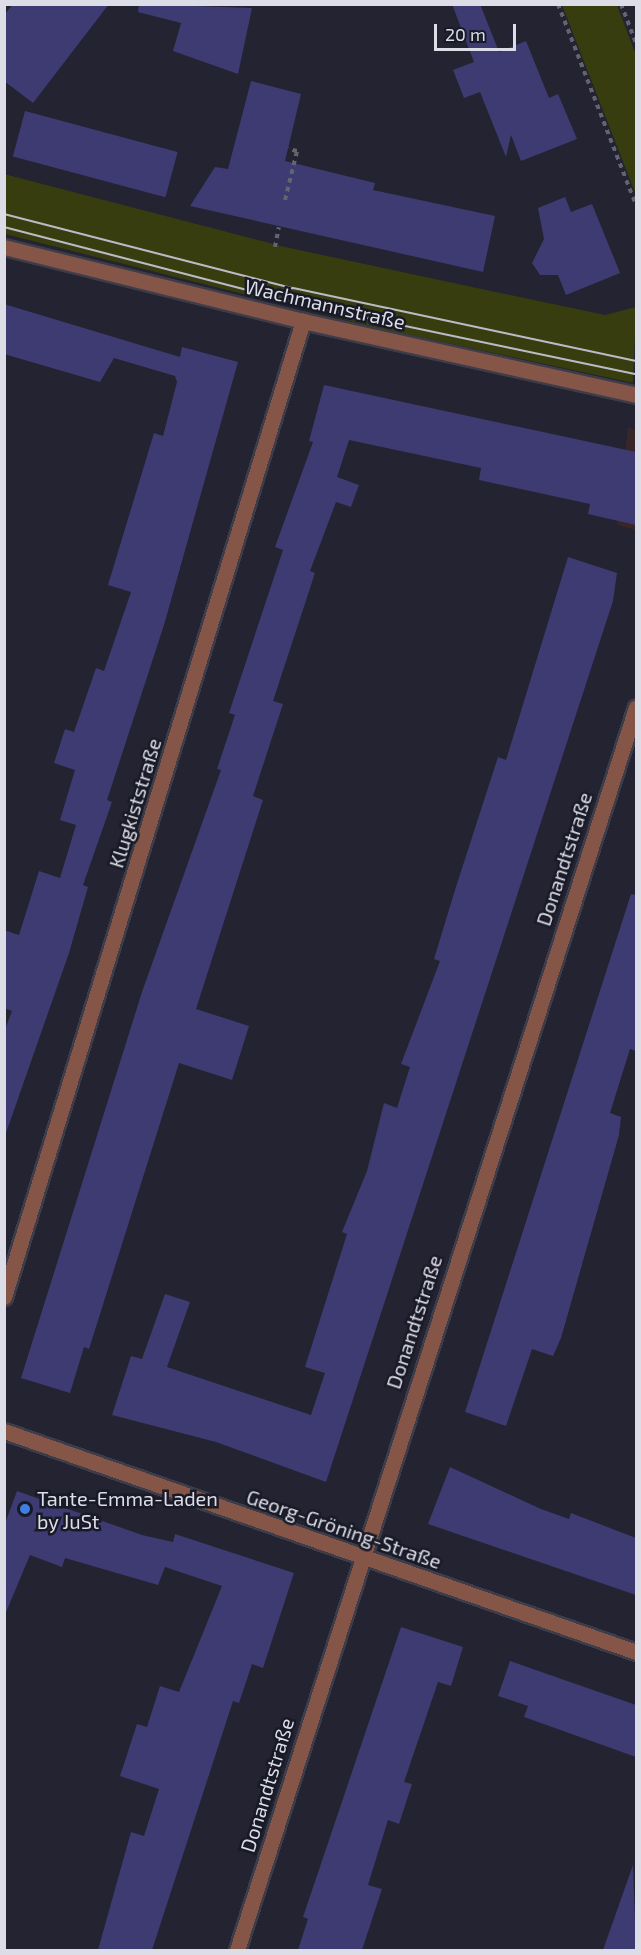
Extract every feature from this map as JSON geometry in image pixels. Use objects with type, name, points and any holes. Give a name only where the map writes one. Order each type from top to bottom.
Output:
[{"type":"street","name":"Wachmannstraße","points":[[4,247],[303,321],[636,395]]},
{"type":"street","name":"Klugkiststraße","points":[[4,1297],[303,321]]},
{"type":"street","name":"Donandtstraße","points":[[237,1950],[360,1557],[636,707]]},
{"type":"street","name":"Georg-Gröning-Straße","points":[[4,1431],[636,1652]]},
{"type":"path","points":[[558,4],[636,205]]},
{"type":"path","points":[[621,4],[636,44]]},
{"type":"path","points":[[285,200],[297,151],[288,149]]},
{"type":"path","points":[[275,247],[279,228]]},
{"type":"shaded area","points":[[628,427],[636,431],[636,530],[617,525]]},
{"type":"green space","points":[[562,5],[617,5],[636,55],[636,195]]},
{"type":"green space","points":[[4,174],[285,247],[605,315],[636,307],[633,383],[378,328],[5,234]]},
{"type":"building","points":[[13,4],[109,4],[33,103],[4,81],[4,15]]},
{"type":"building","points":[[139,4],[252,8],[238,74],[173,51],[181,23],[138,12]]},
{"type":"building","points":[[452,4],[480,4],[499,52],[526,41],[549,98],[558,94],[577,139],[521,161],[511,135],[506,157],[480,92],[464,98],[453,70],[474,62]]},
{"type":"building","points":[[251,81],[301,94],[285,161],[375,183],[373,190],[495,216],[483,272],[190,206],[215,167],[228,169]]},
{"type":"building","points":[[25,111],[178,152],[165,197],[13,156]]},
{"type":"building","points":[[565,197],[571,212],[592,204],[620,273],[566,295],[558,275],[540,275],[532,263],[544,239],[538,208]]},
{"type":"building","points":[[4,304],[180,357],[182,347],[238,362],[164,625],[107,800],[112,802],[83,885],[88,887],[69,953],[6,1133],[4,1032],[12,1011],[4,1008],[4,930],[19,935],[39,871],[60,878],[76,825],[60,820],[75,770],[54,763],[65,729],[74,732],[96,668],[104,671],[131,592],[108,585],[154,433],[163,436],[177,382],[175,376],[114,358],[100,382],[4,354]]},
{"type":"building","points":[[324,385],[636,452],[636,525],[588,514],[590,504],[479,480],[481,468],[349,440],[337,477],[359,485],[351,507],[336,502],[310,571],[315,573],[273,701],[283,704],[253,796],[263,800],[196,1009],[249,1026],[232,1080],[179,1063],[89,1349],[84,1347],[70,1393],[21,1378],[142,992],[221,770],[217,769],[235,715],[229,713],[283,550],[275,547],[313,442],[309,441]]},
{"type":"building","points":[[568,557],[617,573],[613,601],[326,1482],[216,1442],[112,1415],[131,1356],[142,1359],[165,1294],[190,1302],[167,1367],[311,1415],[325,1373],[305,1367],[347,1234],[342,1232],[367,1171],[384,1103],[397,1108],[410,1067],[401,1064],[440,961],[434,959],[455,890],[498,757],[506,760]]},
{"type":"building","points":[[631,894],[636,895],[636,1051],[630,1049],[610,1113],[621,1117],[619,1135],[561,1338],[553,1356],[532,1349],[506,1426],[465,1412]]},
{"type":"building","points":[[450,1467],[541,1509],[569,1519],[571,1513],[636,1538],[636,1595],[428,1524]]},
{"type":"building","points":[[17,1491],[142,1535],[173,1542],[175,1534],[294,1573],[263,1668],[252,1664],[239,1703],[233,1701],[152,1950],[98,1950],[131,1832],[144,1836],[159,1789],[120,1776],[137,1724],[147,1727],[160,1686],[179,1692],[222,1586],[165,1567],[158,1585],[65,1558],[62,1567],[30,1555],[4,1617],[4,1526]]},
{"type":"building","points":[[401,1627],[463,1647],[451,1686],[438,1682],[404,1782],[412,1784],[399,1824],[388,1820],[368,1885],[382,1889],[362,1950],[298,1950],[308,1919],[303,1917]]},
{"type":"building","points":[[510,1661],[636,1705],[636,1757],[524,1717],[528,1706],[498,1696]]},
{"type":"building","points":[[633,1865],[636,1950],[603,1950]]},
{"type":"tram line","points":[[4,214],[293,288],[636,361]]},
{"type":"tram line","points":[[4,227],[305,305],[636,374]]},
{"type":"place","name":"Tante-Emma-Laden by JuSt","points":[[25,1509]]}]
